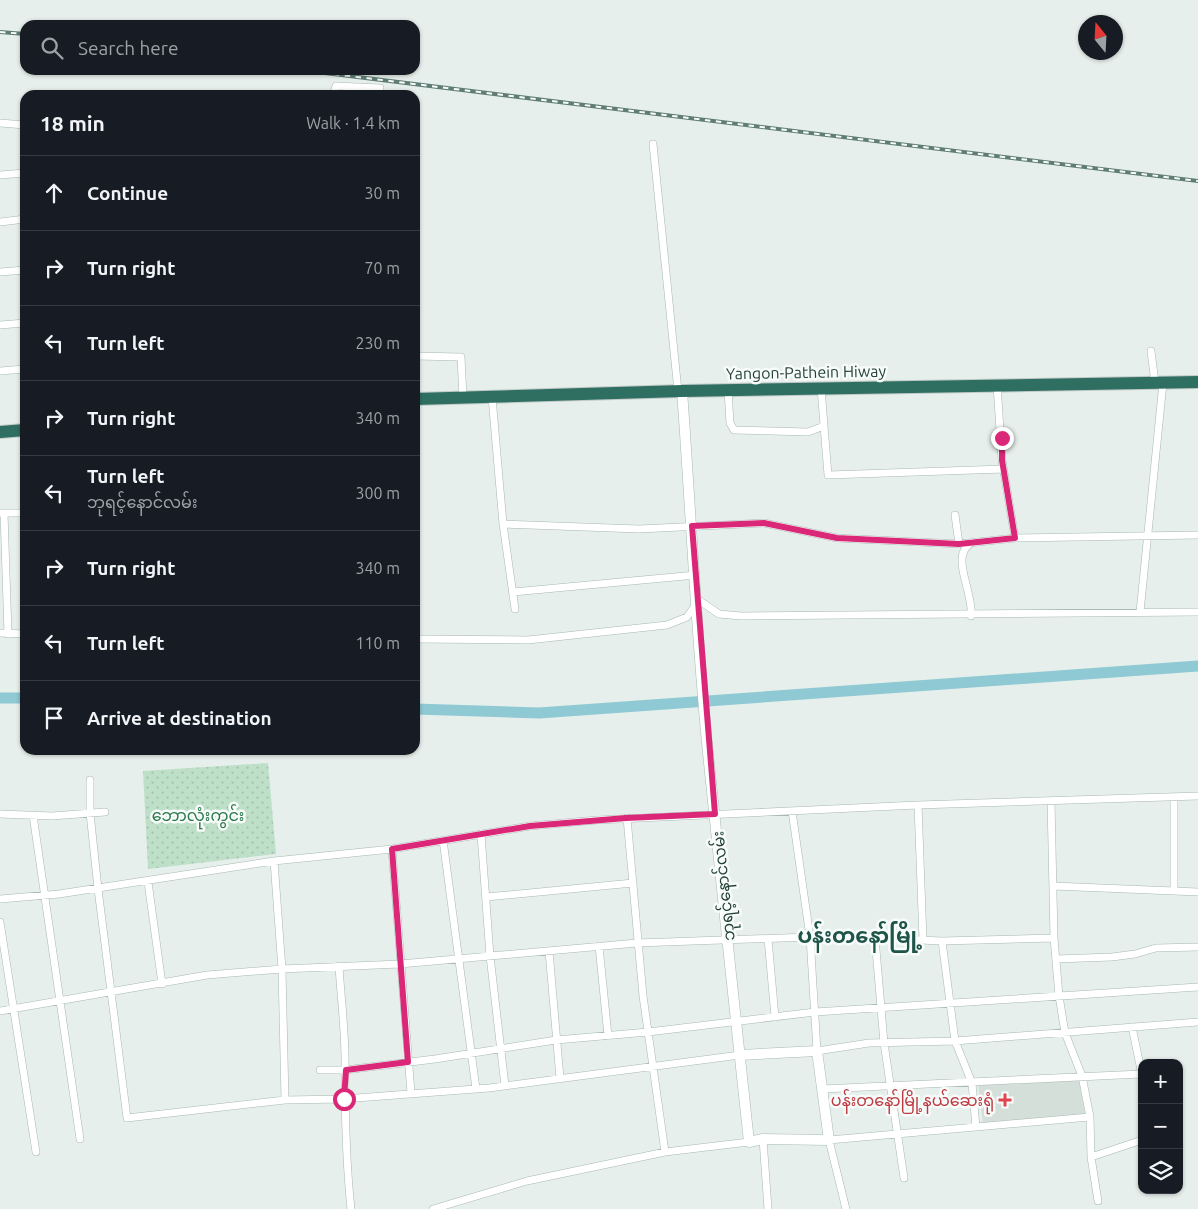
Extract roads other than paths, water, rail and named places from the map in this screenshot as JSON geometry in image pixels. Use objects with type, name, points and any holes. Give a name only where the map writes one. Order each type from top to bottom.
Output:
[{"type":"highway","name":"Yangon-Pathein Hiway","points":[[420,399],[680,391],[1198,382]]},
{"type":"highway","points":[[0,432],[20,430]]},
{"type":"street","points":[[335,90],[336,86],[380,88]]},
{"type":"street","points":[[0,123],[20,125]]},
{"type":"street","points":[[653,144],[680,391]]},
{"type":"street","points":[[0,175],[20,173]]},
{"type":"street","points":[[0,222],[20,220]]},
{"type":"street","points":[[0,272],[20,270]]},
{"type":"street","points":[[0,325],[20,324]]},
{"type":"street","points":[[1140,612],[1148,535],[1159,383],[1152,350]]},
{"type":"street","points":[[420,356],[461,357],[463,398]]},
{"type":"street","points":[[0,371],[20,369]]},
{"type":"street","points":[[997,386],[1004,469],[1015,538]]},
{"type":"street","points":[[821,388],[828,475],[1004,469]]},
{"type":"street","points":[[728,390],[730,422],[734,430],[808,432],[824,426]]},
{"type":"street","name":"ဘုရင့်နောင်လမ်း","points":[[680,391],[696,575],[708,752],[749,1142]]},
{"type":"street","points":[[492,397],[504,524],[515,609]]},
{"type":"street","points":[[20,513],[2,513],[4,634],[20,634]]},
{"type":"street","points":[[955,515],[959,544]]},
{"type":"street","points":[[504,524],[639,529],[764,523],[837,538],[959,544],[1015,538],[1198,535]]},
{"type":"street","points":[[970,616],[971,606],[965,583],[962,555],[972,542]]},
{"type":"street","points":[[512,592],[696,575]]},
{"type":"street","points":[[420,639],[528,640],[647,628],[667,625],[687,617],[697,602],[719,614],[741,616],[970,616],[1198,612]]},
{"type":"street","points":[[90,780],[90,813],[98,889],[127,1118],[285,1100],[344,1099],[476,1089],[740,1055],[817,1051],[884,1043],[954,1041],[1198,1022]]},
{"type":"street","points":[[0,899],[98,889],[274,861],[392,849],[530,826],[626,818],[918,804],[1198,796]]},
{"type":"street","points":[[1174,797],[1174,891]]},
{"type":"street","points":[[1051,801],[1054,938],[1058,996],[1066,1033],[1082,1076],[1090,1117],[1091,1157],[1098,1200]]},
{"type":"street","points":[[918,804],[923,940]]},
{"type":"street","points":[[792,811],[810,937],[817,1051],[822,1089],[829,1140],[846,1209]]},
{"type":"street","points":[[0,814],[52,816],[106,812]]},
{"type":"street","points":[[33,815],[43,895],[80,1139]]},
{"type":"street","points":[[626,818],[637,942],[665,1152]]},
{"type":"street","points":[[481,834],[490,956],[505,1086]]},
{"type":"street","points":[[444,840],[476,1089]]},
{"type":"street","points":[[392,849],[411,1093]]},
{"type":"street","points":[[274,861],[282,969],[285,1100]]},
{"type":"street","points":[[148,882],[162,984]]},
{"type":"street","points":[[486,897],[633,884]]},
{"type":"street","points":[[1053,886],[1198,892]]},
{"type":"street","points":[[0,922],[36,1152]]},
{"type":"street","points":[[0,1011],[207,975],[282,969],[400,964],[637,942],[729,941],[810,937],[942,941],[1054,938]]},
{"type":"street","points":[[874,938],[884,1043],[904,1178]]},
{"type":"street","points":[[768,939],[775,1017]]},
{"type":"street","points":[[942,941],[954,1041],[972,1084],[976,1128]]},
{"type":"street","points":[[599,946],[608,1036]]},
{"type":"street","points":[[1056,959],[1112,957],[1156,948],[1198,947]]},
{"type":"street","points":[[549,951],[560,1078]]},
{"type":"street","points":[[339,966],[346,1070],[344,1099],[351,1209]]},
{"type":"street","points":[[320,1070],[346,1070],[556,1040],[648,1032],[815,1012],[1198,987]]},
{"type":"street","points":[[1132,1027],[1139,1059]]},
{"type":"street","points":[[822,1089],[972,1084],[1138,1074]]},
{"type":"street","points":[[433,1209],[527,1181],[665,1152],[749,1142],[763,1138],[829,1140],[1090,1117]]},
{"type":"street","points":[[763,1138],[768,1209]]},
{"type":"street","points":[[1091,1157],[1138,1141]]},
{"type":"waterway","points":[[420,709],[539,713],[1198,666]]},
{"type":"waterway","points":[[0,698],[20,698]]},
{"type":"railway","points":[[0,32],[20,34]]},
{"type":"railway","points":[[341,75],[1198,181]]},
{"type":"place","name":"ပန်းတနော်မြို့နယ်ဆေးရုံ","points":[[1005,1100]]},
{"type":"district","name":"ပန်းတနော်မြို့","points":[[860,935]]},
{"type":"park label","name":"ဘောလုံးကွင်း","points":[[198,815]]}]
